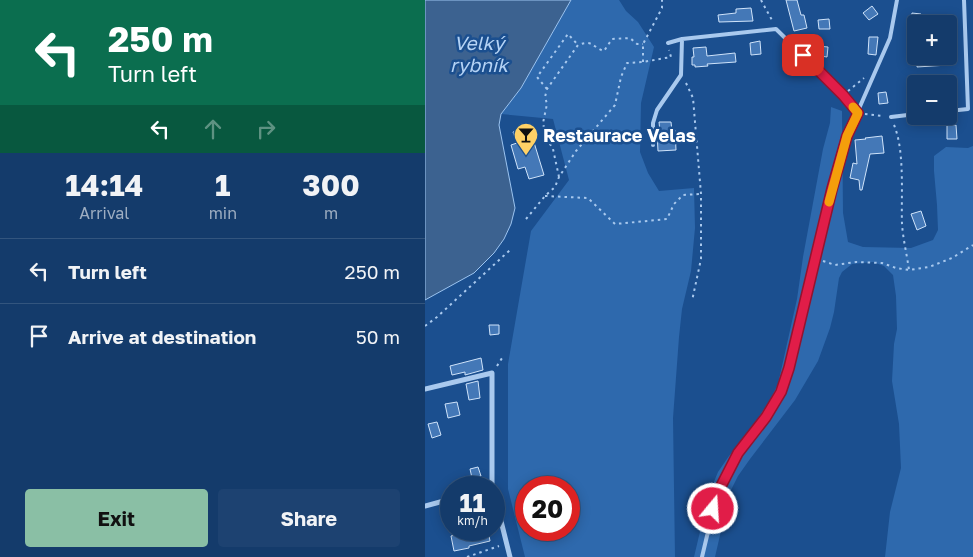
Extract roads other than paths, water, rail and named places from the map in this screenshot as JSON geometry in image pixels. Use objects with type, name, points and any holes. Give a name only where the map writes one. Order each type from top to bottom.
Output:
[{"type":"street","points":[[425,389],[492,373],[492,476]]},
{"type":"street","points":[[425,506],[440,502]]},
{"type":"street","points":[[505,540],[510,557]]},
{"type":"lane","points":[[702,557],[717,494],[738,453],[766,417],[781,392],[789,368],[847,136],[890,38],[897,0]]},
{"type":"lane","points":[[957,110],[967,109],[964,0]]},
{"type":"lane","points":[[668,43],[682,39],[776,29],[843,95],[858,113]]},
{"type":"lane","points":[[653,145],[653,123],[657,110],[681,75],[682,39]]},
{"type":"lane","points":[[891,117],[907,115]]},
{"type":"water","name":"Velký rybník","points":[[425,0],[571,0],[521,88],[501,114],[499,125],[515,208],[511,224],[504,239],[494,253],[474,273],[425,300]]},
{"type":"place","name":"Restaurace Velas","points":[[526,156]]}]
